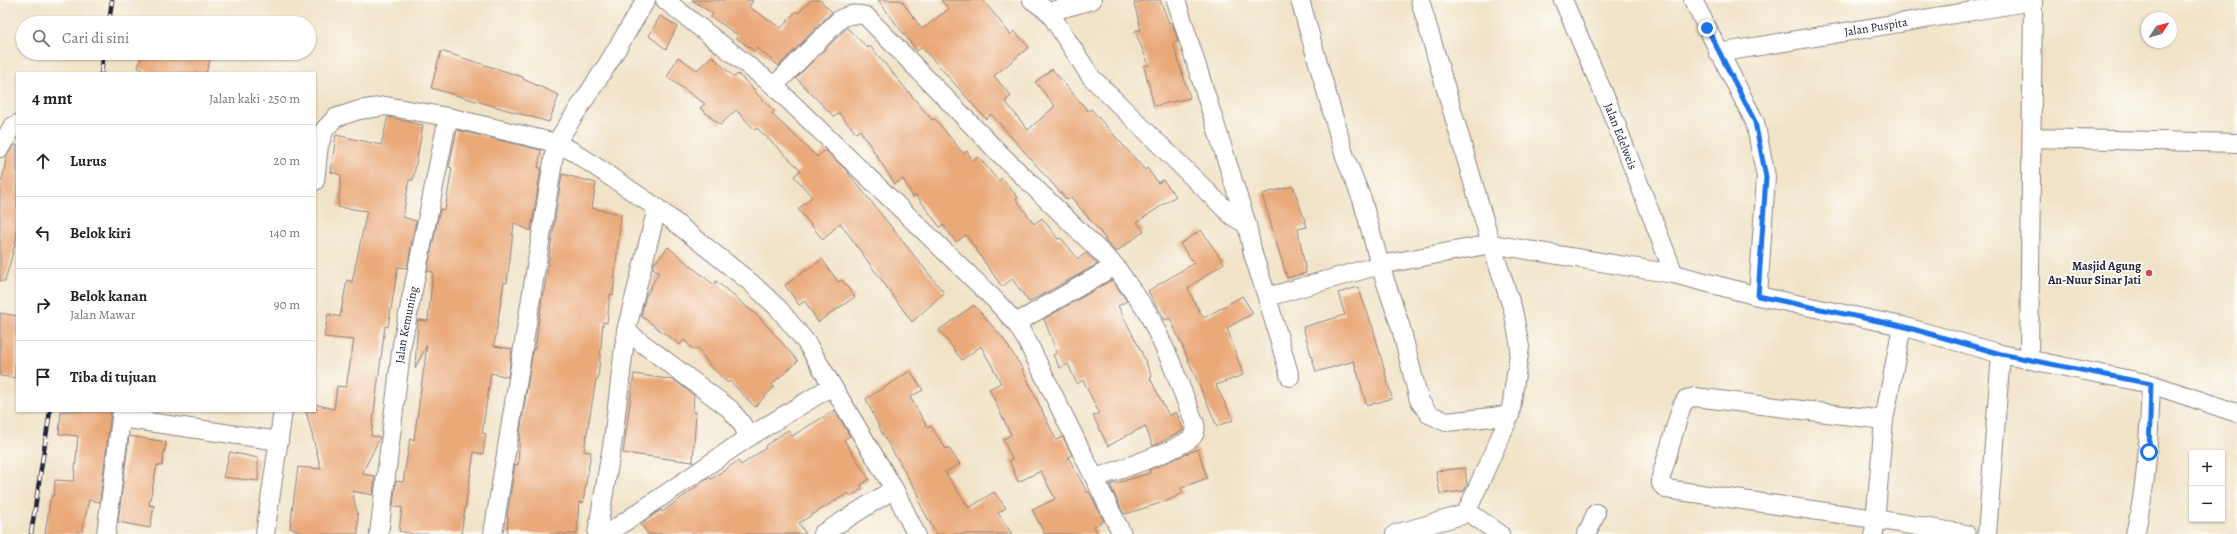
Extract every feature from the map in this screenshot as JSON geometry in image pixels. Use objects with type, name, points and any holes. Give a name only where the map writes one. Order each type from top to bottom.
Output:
[{"type":"street","points":[[493,534],[556,143],[646,0]]},
{"type":"street","points":[[665,0],[774,86],[994,299],[1016,323],[1096,478],[1122,534]]},
{"type":"street","points":[[1032,0],[1049,12],[1091,77],[1231,216],[1247,226]]},
{"type":"street","points":[[1049,12],[1092,0]]},
{"type":"street","points":[[1176,0],[1247,226],[1253,254],[1290,376]]},
{"type":"street","points":[[1300,0],[1345,157],[1362,199],[1380,265],[1401,328],[1419,400],[1429,414],[1446,422],[1510,415]]},
{"type":"street","points":[[1395,534],[1462,515],[1467,511],[1510,415],[1520,347],[1514,310],[1491,244],[1420,0]]},
{"type":"street","name":"Jalan Edelweis","points":[[1563,0],[1609,106],[1674,274]]},
{"type":"street","points":[[1693,0],[1718,53],[1755,122],[1766,177],[1758,296]]},
{"type":"street","points":[[2028,359],[2033,0]]},
{"type":"street","name":"Jalan Puspita","points":[[1718,53],[2033,0]]},
{"type":"street","points":[[774,86],[839,20],[847,15],[855,13],[866,16],[993,148],[1115,266],[1148,313],[1171,362],[1195,424],[1196,431],[1192,437],[1170,450],[1096,478]]},
{"type":"street","points":[[316,170],[319,145],[325,129],[335,118],[360,110],[386,106],[448,118],[556,143],[574,152],[657,208],[750,282],[778,308],[806,342],[894,489],[916,534]]},
{"type":"street","name":"Jalan Kemuning","points":[[379,534],[402,344],[448,118]]},
{"type":"street","points":[[0,148],[12,127],[16,125]]},
{"type":"street","points":[[2032,138],[2237,142]]},
{"type":"street","points":[[597,534],[613,440],[626,331],[657,208]]},
{"type":"street","points":[[1267,297],[1380,265],[1491,244],[1674,274],[1758,296],[1902,326],[2001,354],[2151,384],[2237,413]]},
{"type":"street","points":[[1016,323],[1115,266]]},
{"type":"street","points":[[1874,526],[1884,420],[1902,326]]},
{"type":"street","points":[[626,331],[730,409],[742,424],[749,437]]},
{"type":"street","points":[[1987,534],[2001,354]]},
{"type":"street","points":[[2135,534],[2141,509],[2149,452],[2151,384]]},
{"type":"street","points":[[608,534],[749,437],[832,386]]},
{"type":"street","points":[[1884,420],[1695,397],[1686,399],[1681,408],[1661,477],[1661,484],[1666,489],[1874,526],[1966,534]]},
{"type":"street","points":[[265,534],[283,412]]},
{"type":"street","points":[[106,534],[122,415],[168,418],[279,441]]},
{"type":"street","points":[[822,534],[894,489]]},
{"type":"street","points":[[1467,511],[1500,534]]},
{"type":"street","points":[[1587,534],[1596,513]]},
{"type":"building","points":[[692,0],[753,0],[749,7],[781,28],[796,11],[798,13],[812,0],[820,0],[832,12],[779,66],[757,48],[755,51],[736,38],[738,35],[711,17],[713,14]]},
{"type":"building","points":[[878,0],[901,0],[922,29],[949,9],[941,0],[983,0],[1011,35],[1014,31],[1029,47],[994,76],[1011,96],[1005,101],[1028,130],[1055,106],[1035,82],[1052,69],[1088,111],[1091,109],[1145,170],[1147,168],[1158,183],[1163,180],[1176,196],[1137,222],[1144,231],[1116,252],[1104,240],[1106,239],[1071,197],[1067,200],[991,114],[986,119],[922,47],[917,51]]},
{"type":"building","points":[[1146,0],[1160,0],[1169,23],[1172,22],[1178,42],[1173,43],[1190,98],[1154,106],[1144,66],[1149,65],[1135,31],[1141,30],[1134,3]]},
{"type":"building","points":[[660,16],[677,26],[666,49],[649,36]]},
{"type":"building","points":[[847,28],[868,48],[870,46],[932,120],[935,119],[964,154],[967,151],[973,161],[979,157],[998,181],[1002,178],[1018,198],[1016,199],[1034,224],[1042,218],[1058,239],[1061,238],[1078,259],[1086,253],[1098,264],[1029,302],[1012,279],[1002,287],[966,235],[956,242],[943,225],[940,227],[916,195],[913,197],[903,179],[895,184],[860,130],[856,133],[839,113],[834,117],[796,78]]},
{"type":"building","points":[[441,51],[523,77],[523,79],[559,95],[549,122],[431,88]]},
{"type":"building","points":[[712,56],[734,77],[738,74],[756,91],[755,92],[774,111],[772,114],[817,157],[825,150],[845,169],[944,293],[912,322],[840,223],[823,240],[798,209],[812,197],[794,176],[801,170],[757,128],[755,130],[736,110],[720,125],[700,108],[705,104],[667,77],[678,57],[697,70]]},
{"type":"building","points":[[140,60],[210,60],[206,72],[152,72],[138,68]]},
{"type":"building","points":[[388,117],[423,125],[413,180],[409,180],[403,217],[416,221],[407,268],[398,267],[388,327],[385,326],[371,436],[380,437],[362,474],[375,476],[373,495],[352,491],[358,516],[358,534],[307,534],[290,528],[298,467],[321,469],[306,412],[316,412],[316,404],[334,409],[337,386],[346,387],[354,340],[324,337],[328,314],[340,317],[347,280],[352,282],[367,211],[338,207],[341,175],[331,172],[336,135],[381,145]]},
{"type":"building","points":[[457,130],[541,150],[538,167],[541,168],[531,231],[514,223],[507,283],[504,282],[494,346],[512,349],[508,377],[491,373],[482,433],[486,434],[483,454],[474,452],[461,534],[413,534],[399,531],[402,508],[393,506],[396,481],[403,482],[410,439],[414,440],[427,345],[415,368],[418,320],[428,321],[433,272],[427,271],[440,209],[445,210],[452,168],[449,167]]},
{"type":"building","points":[[14,145],[16,145],[16,241],[5,281],[0,281],[0,179],[2,180],[7,155]]},
{"type":"building","points":[[562,174],[596,183],[592,208],[621,214],[613,295],[610,294],[607,323],[603,322],[598,380],[596,379],[584,451],[591,452],[583,503],[579,502],[577,534],[507,534],[507,517],[515,464],[518,465],[520,433],[533,349],[535,349]]},
{"type":"building","points":[[1293,186],[1307,227],[1298,229],[1306,273],[1287,278],[1262,194]]},
{"type":"building","points":[[1201,230],[1224,263],[1188,288],[1195,304],[1204,318],[1242,296],[1253,313],[1227,328],[1243,375],[1216,385],[1233,420],[1217,426],[1170,318],[1165,320],[1148,291],[1194,263],[1180,244]]},
{"type":"building","points":[[668,247],[714,285],[716,281],[759,317],[798,361],[772,384],[774,387],[755,407],[730,381],[728,383],[710,366],[698,348],[694,350],[684,340],[680,345],[641,316],[645,298],[659,272],[653,268],[653,265]]},
{"type":"building","points":[[822,259],[838,282],[842,280],[855,297],[818,322],[805,301],[799,305],[785,285]]},
{"type":"building","points":[[1112,280],[1127,301],[1118,306],[1141,351],[1152,377],[1150,378],[1169,416],[1176,412],[1184,430],[1153,446],[1145,426],[1108,446],[1093,416],[1099,413],[1083,380],[1077,384],[1068,364],[1060,368],[1053,355],[1057,353],[1044,319]]},
{"type":"building","points":[[1358,287],[1373,328],[1392,398],[1367,406],[1354,361],[1316,372],[1303,327],[1345,315],[1338,293]]},
{"type":"building","points":[[974,305],[1003,338],[1022,368],[1056,440],[1063,437],[1072,455],[1068,457],[1104,521],[1094,526],[1098,534],[1045,534],[1032,510],[1055,499],[1041,471],[1018,482],[1009,460],[1012,459],[1003,439],[1011,435],[989,389],[1001,383],[981,346],[962,360],[939,330]]},
{"type":"building","points":[[0,313],[16,316],[16,347],[15,378],[0,376]]},
{"type":"building","points":[[910,371],[923,390],[910,397],[928,428],[931,426],[946,449],[948,447],[960,464],[945,472],[969,508],[994,492],[1006,508],[998,513],[1012,534],[936,534],[917,498],[920,497],[883,435],[866,399]]},
{"type":"building","points":[[634,374],[674,380],[694,395],[693,412],[696,412],[693,462],[623,453]]},
{"type":"building","points":[[835,410],[850,436],[844,440],[869,479],[861,485],[862,489],[851,496],[848,493],[799,523],[806,534],[648,534],[641,524],[661,510],[662,512],[710,477],[711,479],[738,461],[741,465],[766,448],[765,446],[788,430],[792,436]]},
{"type":"building","points":[[61,412],[111,412],[100,502],[89,500],[82,532],[79,531],[78,534],[45,534],[51,496],[54,496],[55,480],[74,481],[78,436],[59,434]]},
{"type":"building","points":[[129,436],[166,442],[162,466],[157,465],[149,505],[154,506],[150,528],[118,522]]},
{"type":"building","points":[[1198,449],[1207,478],[1181,488],[1183,493],[1167,501],[1125,514],[1122,511],[1110,485],[1150,473],[1149,470]]},
{"type":"building","points":[[230,452],[258,458],[258,481],[223,477]]},
{"type":"building","points":[[1465,468],[1467,485],[1464,491],[1440,494],[1436,471]]},
{"type":"railway","points":[[110,16],[112,0]]},
{"type":"railway","points":[[101,72],[103,60]]},
{"type":"railway","points":[[31,534],[50,412]]},
{"type":"place","name":"Masjid Agung An-Nuur Sinar Jati","points":[[2149,273]]},
{"type":"route","points":[[1707,28],[1718,53],[1755,122],[1766,177],[1758,296],[1902,326],[2001,354],[2151,384],[2149,452]]}]
